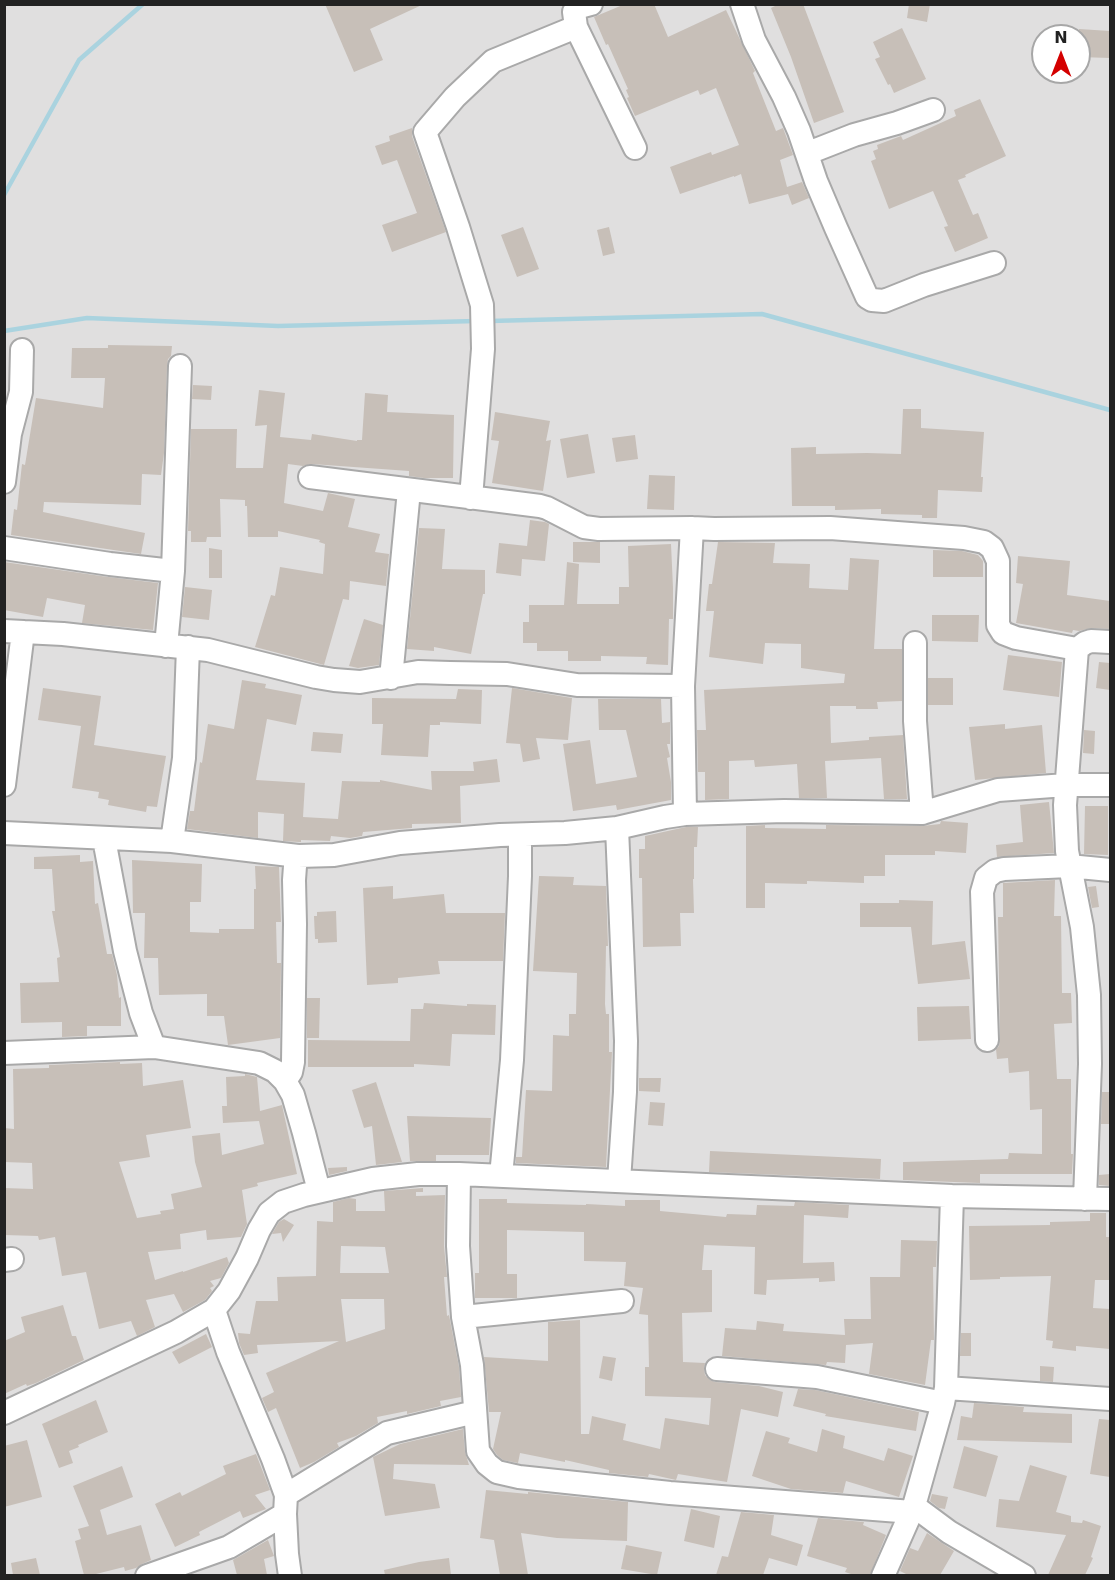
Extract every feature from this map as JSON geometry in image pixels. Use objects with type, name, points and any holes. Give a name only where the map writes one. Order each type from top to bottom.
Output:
[{"type":"street","points":[[591,4],[573,12],[576,27],[635,148]]},
{"type":"street","points":[[742,4],[754,40],[784,97],[808,153],[816,181],[867,297],[884,301],[924,285],[994,263]]},
{"type":"street","points":[[471,498],[483,349],[482,305],[425,132],[455,97],[493,61],[576,27]]},
{"type":"street","points":[[808,153],[854,135],[933,110]]},
{"type":"street","points":[[4,482],[10,435],[21,392],[22,350]]},
{"type":"street","points":[[172,842],[184,758],[173,571],[180,366]]},
{"type":"street","points":[[310,477],[540,506],[584,527],[598,529],[830,528],[964,538],[984,542],[992,548],[998,561],[998,625],[1003,633],[1016,638],[1077,649],[1091,641],[1110,642]]},
{"type":"street","points":[[391,678],[409,490]]},
{"type":"street","points":[[684,814],[683,686],[692,528]]},
{"type":"street","points":[[4,548],[173,571]]},
{"type":"street","points":[[4,785],[14,631],[208,650],[334,680],[360,682],[418,672],[507,674],[577,685],[683,686]]},
{"type":"street","points":[[915,643],[915,721],[921,813]]},
{"type":"street","points":[[1077,649],[1065,805],[1069,866],[1082,927],[1089,995],[1100,1065],[1085,1199]]},
{"type":"street","points":[[4,833],[172,842],[298,856],[334,855],[400,843],[617,828],[684,814],[784,811],[921,813],[998,790],[1066,785],[1110,785]]},
{"type":"street","points":[[617,828],[626,1041],[619,1181]]},
{"type":"street","points":[[501,1176],[512,1060],[520,835]]},
{"type":"street","points":[[104,839],[125,951],[141,1013],[154,1047]]},
{"type":"street","points":[[285,1081],[291,1072],[293,1062],[294,880],[298,856]]},
{"type":"street","points":[[987,1040],[982,892],[986,878],[995,871],[1004,869],[1069,866],[1110,870]]},
{"type":"street","points":[[4,1053],[154,1047],[260,1063],[275,1071],[285,1081],[293,1095],[319,1191]]},
{"type":"street","points":[[4,1413],[176,1332],[214,1310],[229,1291],[269,1213],[283,1202],[373,1179],[418,1174],[459,1174],[952,1196],[1110,1199]]},
{"type":"street","points":[[459,1174],[458,1246],[463,1317],[472,1365],[478,1450],[487,1464],[497,1472],[519,1477],[670,1493],[913,1509],[1024,1575]]},
{"type":"street","points":[[883,1575],[913,1509],[944,1395],[952,1196]]},
{"type":"street","points":[[463,1317],[622,1301]]},
{"type":"street","points":[[214,1310],[228,1352],[273,1459],[286,1505],[290,1575]]},
{"type":"street","points":[[717,1369],[817,1377],[944,1395],[1110,1399]]},
{"type":"street","points":[[147,1575],[229,1547],[387,1433],[475,1412]]},
{"type":"shaded area","points":[[5,5],[1110,5],[1110,1575],[5,1575]]},
{"type":"building","points":[[325,4],[424,4],[370,29],[383,60],[354,72]]},
{"type":"building","points":[[625,4],[654,4],[668,37],[726,10],[755,71],[753,73],[776,131],[783,128],[793,155],[780,160],[787,187],[802,182],[809,198],[792,205],[788,194],[749,204],[741,174],[680,194],[670,167],[711,152],[712,155],[739,145],[716,88],[700,95],[698,90],[635,116],[627,98],[629,97],[626,90],[628,89],[594,17]]},
{"type":"building","points":[[779,4],[803,4],[844,112],[814,123],[771,8]]},
{"type":"building","points":[[909,4],[930,4],[927,22],[907,18]]},
{"type":"building","points":[[902,28],[926,79],[894,93],[875,59],[880,57],[873,42]]},
{"type":"building","points":[[1091,30],[1110,31],[1110,58],[1091,57]]},
{"type":"building","points":[[980,99],[1006,156],[958,180],[973,215],[978,213],[988,238],[955,252],[944,227],[948,226],[933,191],[889,209],[871,161],[876,159],[873,151],[878,149],[877,145],[901,136],[903,140],[956,116],[954,110]]},
{"type":"building","points":[[412,128],[412,136],[446,232],[392,252],[382,225],[417,213],[397,160],[382,165],[375,146],[390,141],[389,136]]},
{"type":"building","points":[[523,227],[539,269],[517,277],[501,235]]},
{"type":"building","points":[[609,227],[615,253],[603,256],[597,230]]},
{"type":"building","points":[[108,345],[172,346],[167,366],[161,475],[142,474],[141,505],[44,502],[43,512],[145,533],[141,554],[11,535],[14,509],[17,510],[22,464],[25,465],[36,398],[103,408],[105,378],[71,378],[72,348],[108,348]]},
{"type":"building","points":[[193,385],[212,386],[211,400],[192,399]]},
{"type":"building","points":[[259,390],[285,393],[280,437],[311,440],[312,434],[362,440],[365,393],[388,395],[387,412],[454,415],[453,478],[409,476],[409,471],[288,464],[284,503],[323,511],[328,493],[355,499],[348,527],[380,534],[375,552],[389,554],[386,586],[350,581],[349,600],[343,599],[324,665],[255,647],[271,595],[275,596],[280,567],[323,574],[325,544],[319,542],[320,540],[278,531],[278,537],[248,537],[245,500],[220,499],[221,537],[207,537],[206,542],[191,542],[191,531],[188,531],[191,429],[237,429],[236,468],[263,468],[267,425],[255,426]]},
{"type":"building","points":[[903,409],[921,409],[921,428],[984,432],[982,492],[938,490],[937,518],[922,518],[922,515],[881,514],[881,509],[835,510],[835,506],[792,506],[791,448],[816,447],[816,454],[901,454]]},
{"type":"building","points":[[495,412],[550,421],[546,441],[551,440],[543,491],[492,483],[499,441],[491,440]]},
{"type":"building","points":[[588,434],[595,473],[567,478],[560,439]]},
{"type":"building","points":[[635,435],[638,459],[616,462],[612,438]]},
{"type":"building","points":[[649,475],[675,476],[674,510],[647,509]]},
{"type":"building","points":[[530,520],[549,524],[545,561],[522,559],[521,576],[496,573],[499,543],[527,546]]},
{"type":"building","points":[[419,528],[445,529],[442,569],[485,570],[485,594],[483,594],[471,654],[434,647],[434,651],[407,649]]},
{"type":"building","points":[[573,542],[600,542],[600,563],[573,562]]},
{"type":"building","points":[[718,542],[775,543],[773,563],[810,564],[809,588],[848,590],[850,558],[879,560],[874,649],[902,649],[902,701],[877,702],[878,709],[830,706],[831,743],[903,735],[907,799],[884,799],[881,758],[825,761],[827,798],[799,798],[797,764],[755,767],[754,760],[729,761],[729,799],[705,800],[705,772],[698,772],[697,730],[706,730],[704,690],[844,683],[845,674],[801,668],[801,644],[765,643],[763,664],[709,657],[714,611],[706,611]]},
{"type":"building","points":[[671,544],[673,619],[669,619],[668,665],[646,664],[647,657],[601,656],[601,661],[568,661],[568,651],[537,651],[537,643],[523,643],[523,622],[529,622],[529,605],[564,605],[567,562],[579,564],[577,604],[619,604],[619,587],[629,587],[628,546]]},
{"type":"building","points":[[209,548],[222,550],[222,578],[209,578]]},
{"type":"building","points":[[933,550],[962,551],[978,555],[983,561],[983,577],[933,577]]},
{"type":"building","points":[[1018,556],[1070,561],[1067,595],[1110,601],[1110,629],[1091,628],[1073,630],[1072,633],[1016,623],[1023,584],[1016,583]]},
{"type":"building","points":[[4,562],[158,583],[153,630],[82,623],[85,605],[47,598],[43,617],[4,610]]},
{"type":"building","points":[[185,587],[212,590],[209,620],[182,617]]},
{"type":"building","points":[[932,615],[979,615],[978,642],[932,641]]},
{"type":"building","points":[[364,619],[383,625],[379,665],[358,668],[349,666]]},
{"type":"building","points":[[1008,655],[1062,662],[1059,697],[1003,690]]},
{"type":"building","points":[[1099,662],[1110,663],[1110,690],[1096,688]]},
{"type":"building","points":[[928,678],[953,678],[953,705],[928,705]]},
{"type":"building","points":[[242,680],[266,684],[265,688],[302,695],[296,725],[267,719],[256,780],[305,783],[303,817],[338,819],[342,781],[380,782],[380,780],[432,790],[431,771],[474,771],[473,762],[497,759],[500,782],[460,786],[461,823],[412,824],[412,828],[363,832],[362,836],[350,838],[331,836],[330,841],[301,840],[301,842],[283,841],[284,814],[258,812],[258,838],[187,829],[190,811],[194,811],[200,762],[202,763],[208,724],[234,729]]},
{"type":"building","points":[[43,688],[101,696],[94,745],[166,756],[157,807],[147,806],[146,812],[108,805],[109,800],[98,798],[99,792],[72,788],[81,726],[38,720]]},
{"type":"building","points":[[512,688],[572,698],[568,740],[536,738],[540,759],[523,762],[520,744],[506,743]]},
{"type":"building","points":[[458,689],[482,690],[481,724],[440,722],[440,725],[430,725],[428,757],[381,755],[383,724],[372,724],[372,698],[456,699]]},
{"type":"building","points":[[598,699],[661,699],[662,723],[670,722],[670,744],[667,744],[670,757],[667,758],[671,800],[617,810],[616,805],[573,811],[563,744],[590,740],[596,784],[637,777],[626,730],[599,730]]},
{"type":"building","points":[[1005,724],[1005,729],[1042,725],[1046,773],[975,780],[969,727]]},
{"type":"building","points":[[1084,730],[1095,731],[1094,754],[1083,753]]},
{"type":"building","points":[[313,732],[343,734],[341,753],[311,751]]},
{"type":"building","points":[[1049,802],[1054,853],[997,857],[996,845],[1023,842],[1020,805]]},
{"type":"building","points":[[1085,806],[1108,806],[1108,855],[1084,854]]},
{"type":"building","points":[[941,821],[968,823],[966,853],[935,851],[935,855],[885,855],[885,876],[864,876],[864,883],[807,881],[807,884],[765,883],[765,908],[746,908],[746,826],[826,829],[826,825],[922,826],[940,824]]},
{"type":"building","points":[[686,827],[698,827],[697,847],[694,847],[694,913],[680,913],[681,946],[643,947],[642,878],[639,878],[639,849],[645,849],[645,836]]},
{"type":"building","points":[[80,855],[80,862],[93,861],[95,904],[98,903],[107,954],[112,954],[117,975],[119,998],[121,997],[121,1026],[87,1026],[87,1036],[62,1037],[62,1022],[21,1023],[20,983],[59,982],[57,958],[60,957],[52,911],[55,911],[52,869],[34,869],[34,857]]},
{"type":"building","points":[[132,860],[202,864],[201,902],[190,902],[190,932],[219,933],[219,929],[254,929],[255,866],[279,867],[281,922],[276,922],[277,963],[281,963],[280,1038],[228,1045],[224,1016],[207,1016],[207,994],[159,995],[158,958],[144,958],[145,913],[133,913]]},
{"type":"building","points":[[539,876],[574,877],[573,885],[606,886],[608,946],[606,946],[605,1004],[606,1014],[609,1014],[609,1052],[612,1052],[606,1167],[516,1163],[516,1157],[522,1157],[526,1090],[552,1091],[553,1035],[569,1036],[569,1014],[576,1014],[577,973],[533,971]]},
{"type":"building","points":[[1055,880],[1054,916],[1061,916],[1062,993],[1071,993],[1072,1023],[1054,1024],[1057,1079],[1071,1079],[1072,1174],[980,1174],[980,1183],[903,1180],[903,1162],[1008,1159],[1009,1153],[1042,1154],[1042,1109],[1030,1110],[1029,1071],[1009,1073],[1008,1058],[997,1059],[996,1049],[1000,1040],[998,917],[1003,917],[1003,883]]},
{"type":"building","points":[[393,886],[393,899],[444,894],[446,913],[505,913],[503,961],[438,961],[440,974],[398,978],[398,983],[367,985],[363,888]]},
{"type":"building","points":[[1096,886],[1099,907],[1092,908],[1088,887]]},
{"type":"building","points":[[899,900],[933,901],[932,945],[965,941],[970,979],[918,984],[911,927],[860,927],[860,903],[899,903]]},
{"type":"building","points":[[336,911],[337,942],[318,943],[318,939],[315,939],[314,916],[317,916],[317,912]]},
{"type":"building","points":[[307,998],[320,998],[319,1038],[307,1038]]},
{"type":"building","points":[[424,1003],[467,1006],[467,1004],[496,1005],[495,1035],[452,1034],[450,1066],[414,1064],[414,1067],[308,1067],[308,1040],[410,1041],[411,1009],[423,1009]]},
{"type":"building","points":[[969,1006],[971,1039],[918,1041],[917,1007]]},
{"type":"building","points":[[120,1062],[120,1064],[142,1063],[143,1086],[183,1080],[191,1128],[146,1135],[150,1157],[119,1162],[137,1218],[174,1209],[171,1194],[202,1187],[195,1162],[192,1136],[220,1133],[222,1155],[264,1144],[259,1121],[223,1123],[222,1106],[227,1106],[226,1077],[245,1076],[245,1074],[257,1077],[260,1111],[282,1105],[297,1174],[257,1183],[258,1186],[242,1190],[247,1224],[241,1237],[207,1240],[206,1230],[180,1234],[181,1249],[148,1252],[155,1280],[227,1257],[229,1263],[221,1278],[210,1281],[214,1286],[210,1288],[212,1291],[205,1300],[183,1312],[174,1294],[146,1300],[155,1327],[137,1336],[131,1321],[99,1329],[86,1272],[62,1276],[55,1237],[39,1240],[38,1236],[4,1235],[4,1188],[33,1189],[32,1163],[4,1162],[4,1128],[14,1129],[13,1069]]},
{"type":"building","points":[[639,1078],[661,1078],[660,1092],[639,1091]]},
{"type":"building","points":[[376,1082],[402,1162],[376,1165],[372,1126],[364,1128],[352,1090]]},
{"type":"building","points":[[1102,1092],[1110,1092],[1110,1124],[1101,1124]]},
{"type":"building","points":[[650,1102],[665,1103],[663,1126],[648,1125]]},
{"type":"building","points":[[407,1116],[491,1118],[489,1155],[436,1155],[436,1161],[410,1161]]},
{"type":"building","points":[[710,1151],[881,1159],[880,1179],[709,1172]]},
{"type":"building","points":[[347,1167],[347,1171],[329,1175],[328,1168]]},
{"type":"building","points":[[1110,1174],[1110,1186],[1099,1185],[1099,1175]]},
{"type":"building","points":[[423,1188],[423,1192],[416,1192],[416,1196],[445,1195],[444,1246],[447,1277],[444,1277],[447,1316],[449,1315],[459,1367],[461,1397],[440,1401],[441,1406],[407,1414],[407,1411],[377,1417],[378,1423],[356,1436],[337,1443],[339,1447],[300,1468],[276,1408],[268,1412],[262,1398],[274,1392],[266,1373],[339,1341],[257,1345],[258,1353],[244,1355],[238,1333],[250,1334],[256,1301],[278,1301],[277,1277],[316,1276],[317,1221],[333,1222],[333,1202],[349,1198],[356,1199],[356,1211],[385,1211],[384,1191]],"holes":[[[341,1246],[385,1247],[389,1273],[340,1273]],[[341,1299],[384,1299],[385,1329],[346,1342]]]},
{"type":"building","points":[[479,1199],[507,1199],[507,1203],[625,1206],[625,1200],[660,1200],[660,1211],[726,1217],[727,1214],[756,1215],[757,1205],[794,1206],[795,1202],[849,1205],[848,1218],[804,1215],[803,1263],[834,1262],[835,1281],[819,1282],[819,1278],[767,1280],[766,1295],[754,1294],[755,1247],[704,1245],[702,1270],[712,1270],[712,1312],[682,1313],[683,1362],[705,1363],[705,1375],[715,1382],[759,1386],[783,1392],[778,1417],[741,1409],[727,1482],[678,1474],[676,1480],[649,1474],[648,1477],[609,1473],[609,1470],[565,1460],[565,1462],[520,1453],[518,1463],[503,1460],[497,1455],[493,1449],[501,1412],[489,1412],[484,1357],[548,1361],[548,1322],[580,1320],[581,1434],[589,1434],[592,1416],[626,1424],[623,1440],[660,1449],[665,1418],[709,1425],[711,1398],[645,1396],[645,1367],[649,1367],[648,1315],[639,1314],[643,1288],[624,1286],[626,1262],[584,1261],[584,1232],[507,1230],[507,1274],[517,1274],[517,1298],[475,1298],[475,1273],[479,1273]]},
{"type":"building","points":[[1090,1213],[1106,1213],[1106,1237],[1110,1237],[1110,1280],[1095,1280],[1093,1308],[1110,1309],[1110,1349],[1076,1346],[1076,1351],[1052,1348],[1053,1341],[1046,1340],[1051,1276],[970,1280],[969,1226],[1050,1225],[1050,1222],[1090,1221]]},
{"type":"building","points":[[284,1219],[294,1225],[283,1242],[281,1233],[272,1234],[279,1222]]},
{"type":"building","points":[[901,1240],[937,1241],[936,1267],[933,1267],[934,1340],[931,1340],[925,1385],[869,1374],[873,1343],[846,1345],[845,1363],[827,1362],[826,1365],[722,1356],[725,1328],[756,1330],[757,1321],[784,1324],[783,1331],[845,1335],[844,1319],[871,1319],[870,1277],[900,1277]]},
{"type":"building","points":[[63,1305],[72,1336],[76,1336],[84,1360],[36,1383],[27,1386],[26,1384],[4,1394],[4,1341],[25,1332],[21,1317]]},
{"type":"building","points":[[961,1333],[971,1333],[971,1356],[960,1356]]},
{"type":"building","points":[[206,1334],[212,1347],[179,1364],[172,1352]]},
{"type":"building","points":[[603,1356],[616,1358],[612,1381],[599,1378]]},
{"type":"building","points":[[1040,1366],[1054,1367],[1053,1382],[1040,1381]]},
{"type":"building","points":[[798,1389],[815,1390],[919,1412],[916,1431],[825,1416],[826,1414],[793,1406]]},
{"type":"building","points":[[96,1400],[108,1432],[69,1451],[73,1463],[59,1468],[42,1424]]},
{"type":"building","points":[[974,1403],[1024,1407],[1023,1412],[1072,1414],[1072,1443],[957,1440],[961,1416],[972,1418]]},
{"type":"building","points":[[1099,1419],[1110,1420],[1110,1477],[1090,1474]]},
{"type":"building","points":[[463,1429],[465,1452],[469,1465],[394,1464],[393,1479],[435,1484],[440,1508],[385,1516],[373,1457],[400,1444]]},
{"type":"building","points":[[822,1429],[845,1436],[843,1448],[884,1461],[888,1448],[913,1456],[899,1497],[846,1481],[843,1493],[791,1489],[752,1476],[766,1431],[790,1438],[788,1443],[817,1452]]},
{"type":"building","points":[[27,1440],[42,1497],[4,1507],[4,1446]]},
{"type":"building","points":[[964,1446],[998,1456],[986,1497],[953,1488]]},
{"type":"building","points":[[256,1454],[270,1490],[255,1495],[266,1509],[243,1518],[240,1511],[175,1547],[155,1504],[180,1492],[182,1496],[226,1474],[223,1466]]},
{"type":"building","points":[[1030,1465],[1067,1476],[1056,1512],[1071,1516],[1071,1522],[1082,1523],[1083,1520],[1101,1526],[1091,1557],[1093,1558],[1085,1575],[1048,1575],[1066,1535],[996,1527],[999,1499],[1019,1501]]},
{"type":"building","points":[[122,1466],[133,1497],[100,1510],[107,1535],[141,1525],[151,1560],[125,1571],[124,1567],[84,1575],[75,1541],[81,1539],[78,1529],[89,1526],[73,1486]]},
{"type":"building","points":[[486,1490],[628,1502],[627,1541],[557,1538],[521,1533],[528,1575],[500,1575],[494,1540],[480,1538]]},
{"type":"building","points":[[932,1494],[948,1497],[945,1509],[939,1508],[930,1501]]},
{"type":"building","points":[[691,1509],[720,1516],[714,1548],[684,1541]]},
{"type":"building","points":[[741,1512],[774,1515],[771,1535],[803,1545],[797,1566],[769,1558],[763,1575],[716,1575],[722,1556],[728,1557]]},
{"type":"building","points":[[818,1518],[864,1522],[863,1525],[886,1535],[870,1575],[854,1575],[845,1572],[847,1568],[807,1556]]},
{"type":"building","points":[[927,1533],[954,1551],[940,1575],[908,1575],[900,1571],[910,1548],[918,1551]]},
{"type":"building","points":[[268,1540],[274,1556],[264,1559],[267,1575],[237,1575],[233,1560]]},
{"type":"building","points":[[626,1545],[662,1552],[657,1575],[621,1569]]},
{"type":"building","points":[[36,1558],[40,1575],[13,1575],[11,1563]]},
{"type":"building","points":[[449,1558],[451,1575],[385,1575],[384,1570]]},
{"type":"waterway","points":[[4,195],[79,60],[143,4]]},
{"type":"waterway","points":[[490,321],[762,314],[1110,410]]},
{"type":"waterway","points":[[4,331],[87,318],[278,326],[476,321]]}]
